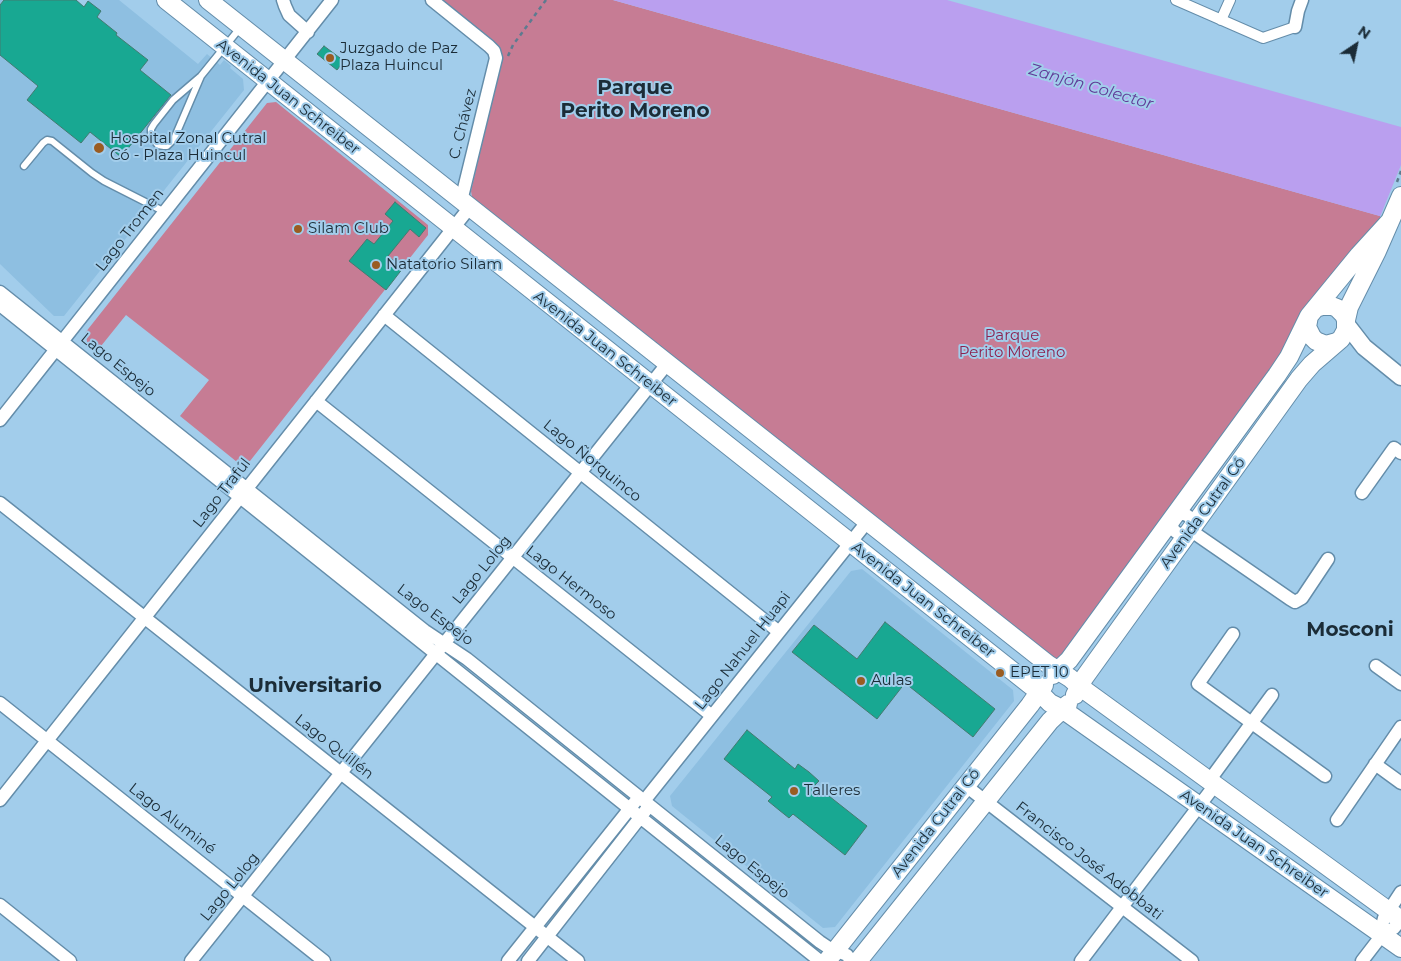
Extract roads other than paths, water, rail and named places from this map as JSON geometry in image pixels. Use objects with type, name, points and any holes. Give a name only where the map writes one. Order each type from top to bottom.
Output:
[{"type":"main road","name":"Avenida Juan Schreiber","points":[[166,0],[850,543],[1060,690],[1212,783],[1398,918]]},
{"type":"main road","name":"Avenida Juan Schreiber","points":[[215,2],[241,26],[1049,666],[1060,690],[1199,806],[1401,948]]},
{"type":"main road","name":"Avenida Cutral Có","points":[[832,956],[966,786],[1060,690],[1190,530],[1299,379],[1339,335],[1349,307],[1371,264],[1401,196]]},
{"type":"main road","name":"Avenida Cutral Có","points":[[858,961],[1050,721],[1069,660],[1277,376],[1313,312],[1359,255],[1390,221]]},
{"type":"main road","points":[[1327,305],[1337,308],[1344,315],[1339,335],[1316,341],[1309,333],[1308,327],[1313,312],[1327,305]]},
{"type":"street","points":[[284,0],[289,15],[308,32]]},
{"type":"street","name":"Lago Tromen","points":[[0,420],[332,0]]},
{"type":"street","name":"C. Chávez","points":[[432,0],[489,46],[495,55],[495,65],[465,204]]},
{"type":"street","points":[[1176,0],[1262,38],[1295,27],[1302,0]]},
{"type":"street","points":[[1221,20],[1230,0]]},
{"type":"street","name":"Lago Trafúl","points":[[0,800],[453,228],[465,204]]},
{"type":"street","name":"Lago Espejo","points":[[0,292],[59,346]]},
{"type":"street","name":"Lago Espejo","points":[[0,305],[59,346],[440,649],[641,818],[820,961]]},
{"type":"street","name":"Lago Ñorquinco","points":[[384,315],[779,632]]},
{"type":"street","points":[[1339,335],[1344,346],[1355,349],[1395,372]]},
{"type":"street","points":[[1339,335],[1364,347],[1395,372]]},
{"type":"street","name":"Lago Lolog","points":[[191,961],[667,364]]},
{"type":"street","name":"Lago Hermoso","points":[[316,401],[712,716]]},
{"type":"street","points":[[1362,493],[1394,448],[1401,453]]},
{"type":"street","name":"Lago Quillén","points":[[0,503],[578,961]]},
{"type":"street","points":[[1173,518],[1179,514],[1186,515],[1192,523],[1190,530],[1295,602],[1302,598],[1328,559]]},
{"type":"street","name":"Lago Nahuel Huapi","points":[[644,801],[867,522]]},
{"type":"street","points":[[1233,634],[1198,684],[1325,776]]},
{"type":"street","name":"Lago Espejo","points":[[440,649],[466,659],[825,946],[832,956],[847,955],[851,961]]},
{"type":"street","points":[[1376,666],[1401,684]]},
{"type":"street","points":[[1081,961],[1199,806],[1212,783],[1272,695]]},
{"type":"street","name":"Lago Aluminé","points":[[0,703],[324,961]]},
{"type":"street","points":[[1337,820],[1401,727]]},
{"type":"street","points":[[1375,764],[1401,782]]},
{"type":"street","name":"Francisco José Adobbati","points":[[966,786],[1192,961]]},
{"type":"street","name":"Lago Nahuel Huapi","points":[[508,961],[629,808],[637,800],[644,801]]},
{"type":"street","name":"Lago Nahuel Huapi","points":[[528,961],[641,818],[647,808],[644,801]]},
{"type":"street","points":[[1362,961],[1382,935],[1392,930],[1398,918],[1401,892]]},
{"type":"street","points":[[0,905],[70,961]]},
{"type":"lane","points":[[201,76],[174,139],[167,146],[158,145],[151,136],[151,129],[154,124],[173,100],[201,76],[241,26]]},
{"type":"lane","points":[[24,166],[43,143],[47,140],[52,140],[104,181],[165,212]]},
{"type":"water","name":"Zanjón Colector","points":[[613,0],[947,0],[1401,127],[1401,222]]},
{"type":"place","name":"Juzgado de Paz Plaza Huincul","points":[[330,58]]},
{"type":"place","name":"Hospital Zonal Cutral Có - Plaza Huincul","points":[[99,148]]},
{"type":"place","name":"Silam Club","points":[[298,229]]},
{"type":"place","name":"Natatorio Silam","points":[[376,265]]},
{"type":"place","name":"EPET 10","points":[[1000,673]]},
{"type":"place","name":"Aulas","points":[[861,681]]},
{"type":"place","name":"Talleres","points":[[794,791]]},
{"type":"district","name":"Parque Perito Moreno","points":[[635,100]]},
{"type":"district","name":"Mosconi","points":[[1350,630]]},
{"type":"district","name":"Universitario","points":[[315,686]]}]
